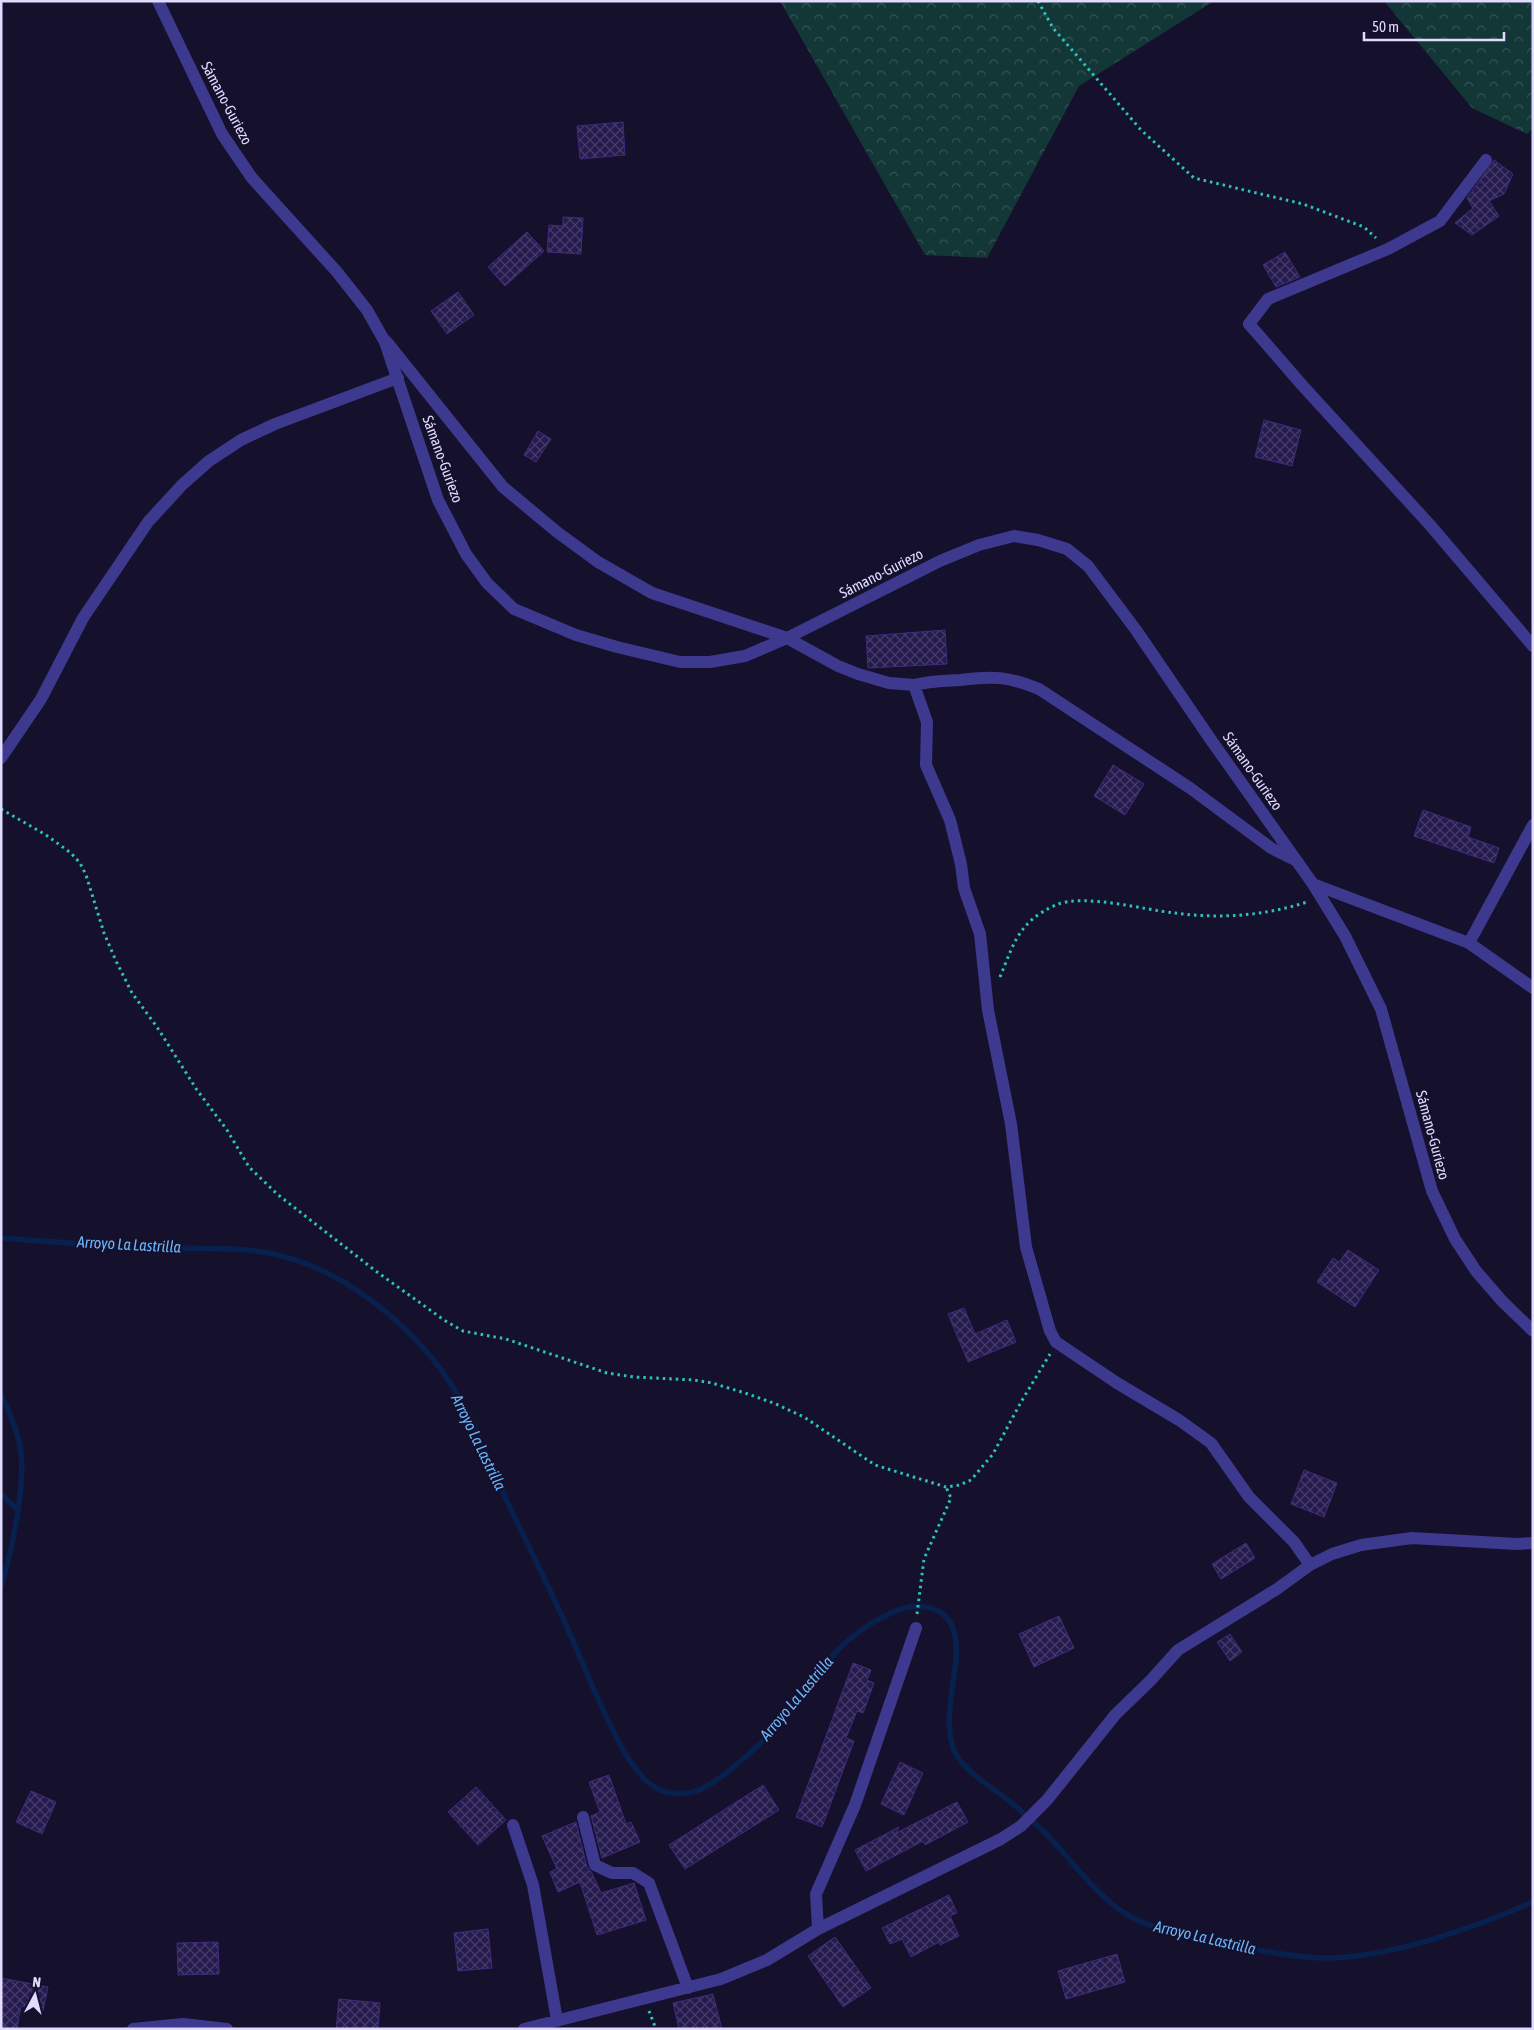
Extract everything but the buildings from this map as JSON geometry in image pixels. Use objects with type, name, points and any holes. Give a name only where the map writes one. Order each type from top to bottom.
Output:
[{"type":"street","name":"Sámano-Guriezo","points":[[158,1],[222,134],[252,178],[337,272],[367,310],[381,335],[398,378],[438,500],[466,554],[487,583],[514,609],[576,635],[680,662],[710,662],[746,656],[787,638],[940,561],[979,545],[1014,536],[1038,540],[1067,549],[1088,566],[1130,622],[1313,884],[1353,951],[1381,1009],[1432,1191],[1451,1231],[1476,1271],[1502,1301],[1533,1330]]},
{"type":"street","points":[[1486,160],[1440,221],[1388,249],[1268,299],[1249,324],[1430,525],[1533,646]]},
{"type":"street","points":[[381,335],[503,487],[557,532],[598,562],[652,593],[787,638],[838,666],[889,683],[914,685],[930,681],[960,680],[977,676],[1016,679],[1039,688],[1190,788],[1271,848],[1297,861]]},
{"type":"street","points":[[1,758],[41,698],[83,618],[148,522],[182,485],[209,461],[241,440],[275,424],[398,378]]},
{"type":"street","points":[[914,685],[927,722],[926,765],[950,820],[961,864],[964,888],[980,934],[988,1010],[1011,1124],[1026,1248],[1050,1331],[1056,1342],[1117,1383],[1179,1420],[1211,1443],[1249,1496],[1294,1542],[1310,1565]]},
{"type":"street","points":[[1469,943],[1533,825]]},
{"type":"street","points":[[1313,884],[1469,943],[1533,988]]},
{"type":"street","points":[[524,2029],[720,1979],[766,1960],[818,1929],[1001,1839],[1021,1826],[1047,1800],[1115,1715],[1178,1650],[1277,1589],[1310,1565],[1332,1554],[1361,1545],[1412,1538],[1518,1544],[1533,1543]]},
{"type":"street","points":[[818,1929],[816,1894],[855,1805],[916,1624]]},
{"type":"street","points":[[583,1817],[595,1865],[612,1873],[633,1873],[649,1883],[688,1988]]},
{"type":"street","points":[[513,1825],[532,1885],[557,2020]]},
{"type":"street","points":[[133,2029],[183,2024],[228,2029]]},
{"type":"path","points":[[1038,1],[1053,28],[1141,130],[1194,178],[1303,204],[1364,227],[1388,249]]},
{"type":"path","points":[[1,809],[46,835],[71,853],[80,863],[86,875],[104,933],[132,993],[157,1027],[197,1090],[227,1130],[249,1167],[277,1194],[417,1301],[464,1331],[506,1339],[607,1373],[634,1377],[694,1380],[712,1383],[745,1393],[804,1417],[875,1465],[946,1487],[960,1485],[972,1480],[993,1454],[1056,1342]]},
{"type":"path","points":[[1000,979],[1016,937],[1030,922],[1057,904],[1078,900],[1176,914],[1223,917],[1293,906],[1321,898]]},
{"type":"path","points":[[916,1624],[924,1559],[951,1498],[946,1487]]},
{"type":"green space","points":[[780,1],[1214,1],[1079,86],[987,258],[925,255]]},
{"type":"green space","points":[[1384,1],[1533,1],[1533,128],[1527,134],[1472,108]]},
{"type":"waterway","name":"Arroyo La Lastrilla","points":[[1,1238],[141,1247],[232,1249],[269,1253],[308,1264],[332,1276],[355,1289],[387,1313],[416,1339],[429,1354],[463,1404],[562,1616],[611,1727],[637,1770],[645,1780],[656,1788],[668,1792],[688,1793],[711,1784],[744,1758],[765,1738],[827,1662],[853,1636],[868,1625],[894,1611],[910,1607],[926,1607],[940,1612],[949,1620],[954,1631],[956,1658],[949,1724],[952,1744],[958,1758],[974,1775],[1035,1824],[1094,1887],[1131,1917],[1165,1930],[1188,1935],[1276,1953],[1328,1958],[1353,1956],[1405,1947],[1485,1922],[1533,1902]]},
{"type":"waterway","points":[[1,1395],[16,1431],[22,1467],[17,1520],[1,1586]]},
{"type":"waterway","points":[[1,1494],[18,1510]]}]
